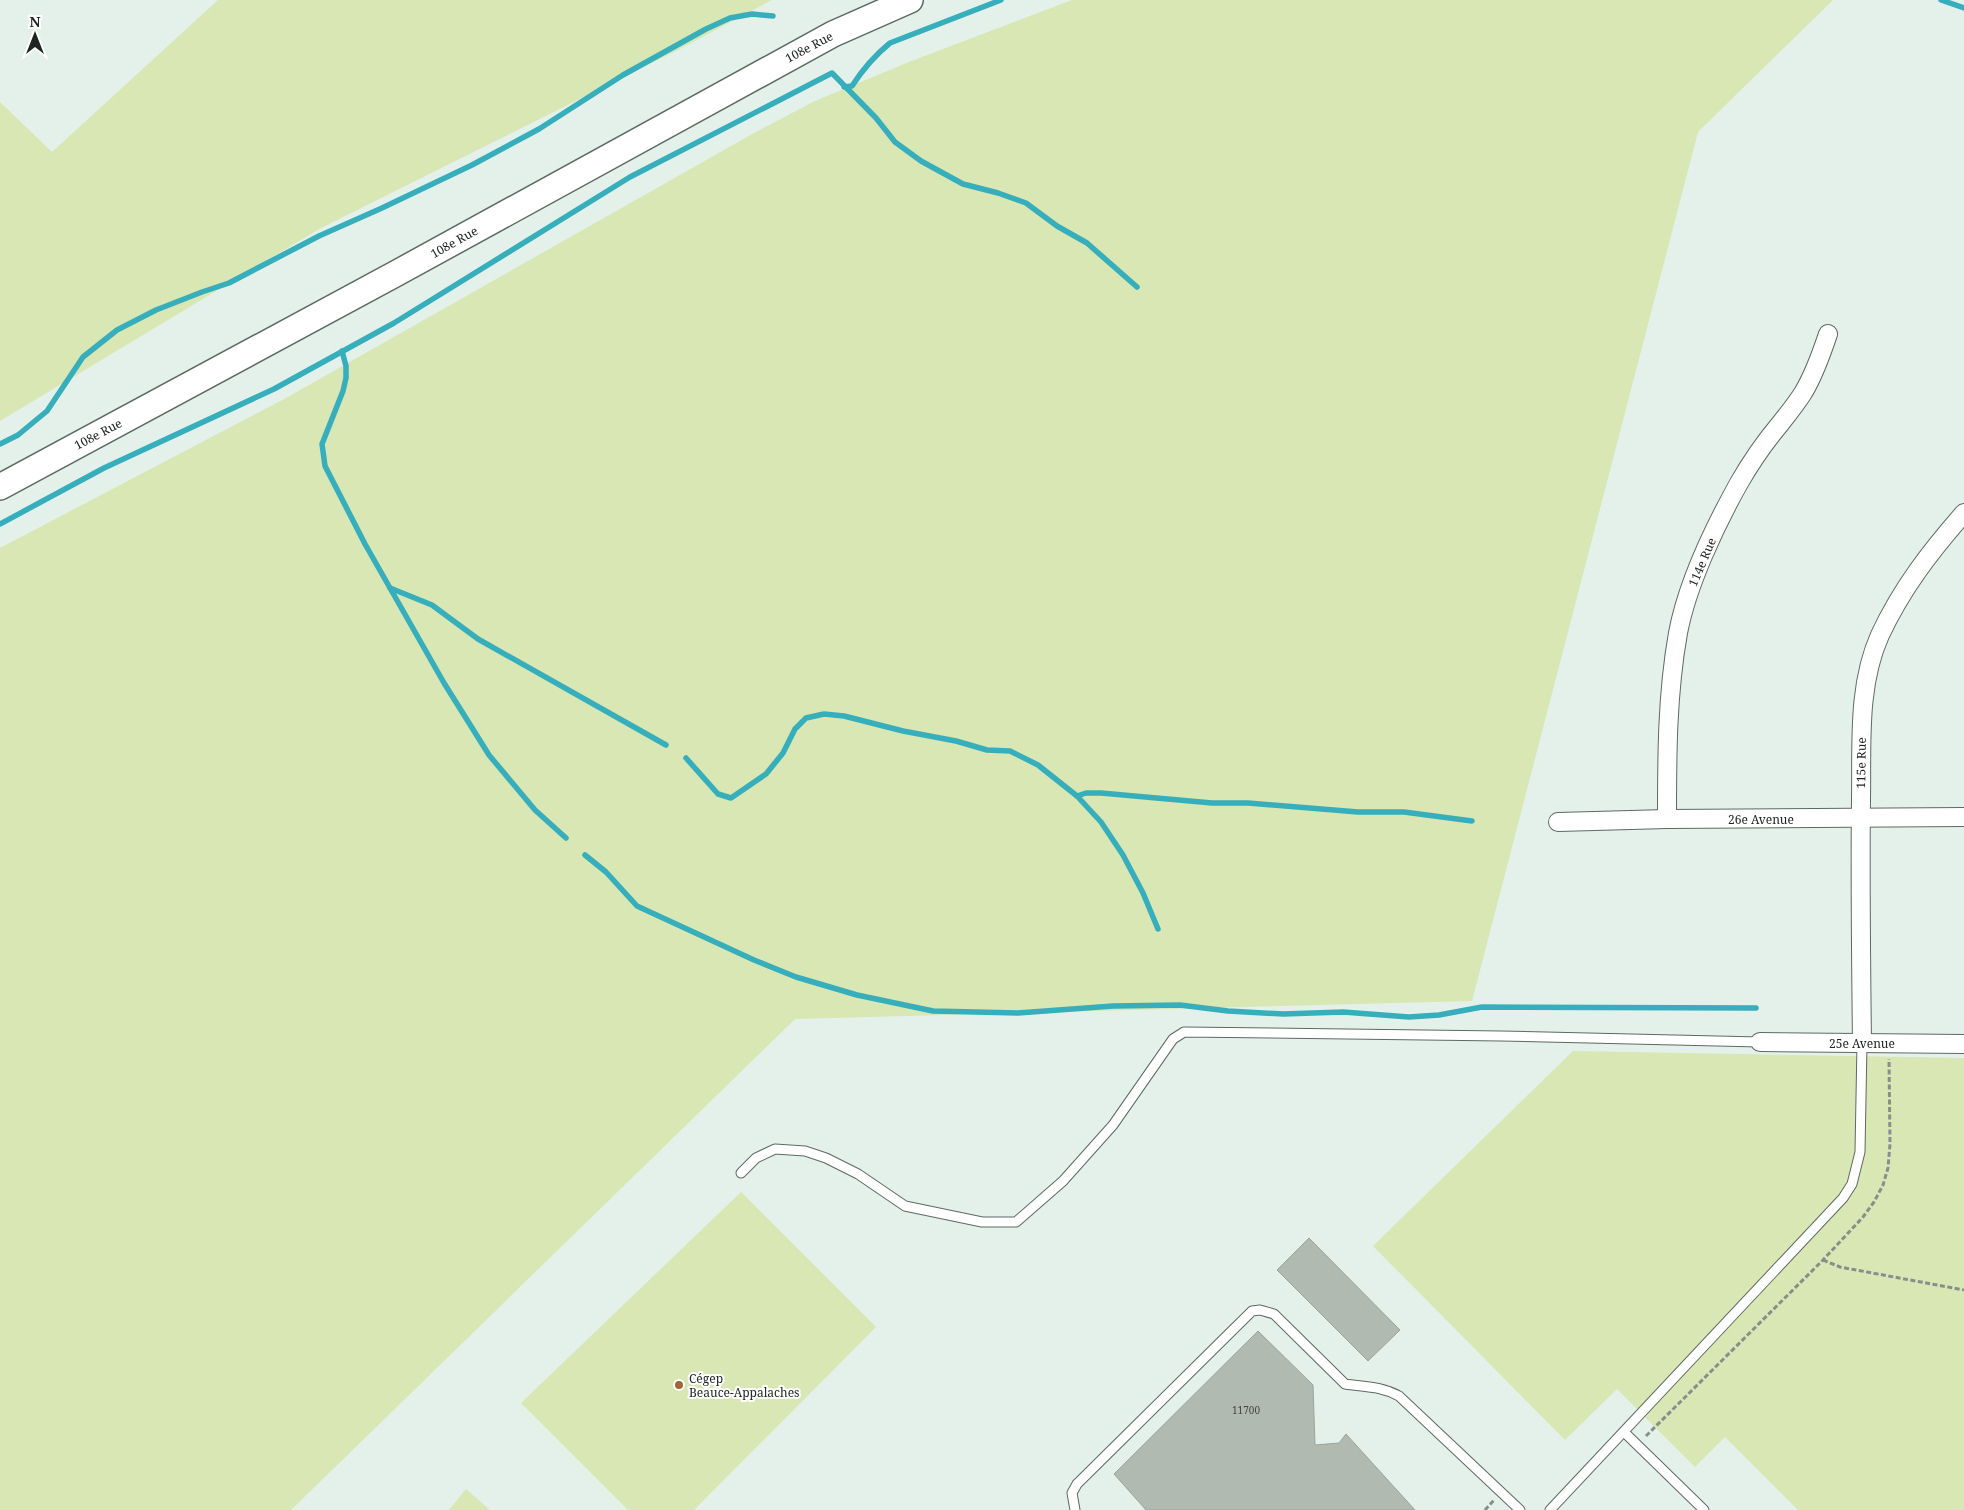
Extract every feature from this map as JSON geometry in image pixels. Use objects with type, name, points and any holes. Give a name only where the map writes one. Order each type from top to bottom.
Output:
[{"type":"main road","name":"108e Rue","points":[[0,487],[406,268],[833,34],[910,0]]},
{"type":"street","name":"114e Rue","points":[[1667,819],[1667,718],[1670,688],[1678,632],[1691,588],[1716,527],[1739,482],[1769,438],[1802,395],[1816,368],[1828,334]]},
{"type":"street","name":"115e Rue","points":[[1862,1043],[1862,710],[1870,666],[1880,636],[1905,588],[1928,555],[1964,514]]},
{"type":"street","name":"26e Avenue","points":[[1558,822],[1667,819],[1964,818]]},
{"type":"street","name":"25e Avenue","points":[[1760,1042],[1964,1044]]},
{"type":"lane","points":[[741,1173],[756,1158],[775,1149],[804,1151],[826,1158],[858,1174],[904,1206],[982,1222],[1016,1222],[1069,1174],[1113,1124],[1173,1039],[1184,1032],[1501,1036],[1760,1042]]},
{"type":"lane","points":[[1550,1510],[1843,1198],[1852,1184],[1860,1152],[1862,1043]]},
{"type":"lane","points":[[1075,1510],[1072,1493],[1077,1484],[1252,1311],[1260,1310],[1274,1314],[1345,1384],[1388,1390],[1399,1396],[1520,1510]]},
{"type":"lane","points":[[1624,1432],[1704,1510]]},
{"type":"path","points":[[1824,1260],[1840,1267],[1964,1290]]},
{"type":"green space","points":[[218,0],[772,0],[676,51],[319,229],[0,421],[0,102],[52,152]]},
{"type":"green space","points":[[1072,0],[1833,0],[1698,132],[1472,1001],[795,1019],[291,1510],[0,1510],[0,548],[286,398],[754,133],[815,101],[909,62]]},
{"type":"green space","points":[[1573,1051],[1964,1058],[1964,1510],[1798,1510],[1725,1437],[1695,1467],[1617,1389],[1565,1440],[1373,1246]]},
{"type":"green space","points":[[741,1192],[876,1327],[694,1510],[628,1510],[521,1403]]},
{"type":"green space","points":[[466,1489],[490,1510],[449,1510]]},
{"type":"building","points":[[1309,1238],[1400,1330],[1368,1361],[1277,1270]]},
{"type":"building","points":[[1258,1331],[1313,1385],[1315,1445],[1339,1443],[1346,1434],[1415,1510],[1146,1510],[1114,1474]]},
{"type":"waterway","points":[[844,87],[852,86],[869,63],[890,43],[1001,0]]},
{"type":"waterway","points":[[1941,0],[1964,8]]},
{"type":"waterway","points":[[0,444],[18,435],[47,411],[83,357],[117,330],[156,310],[229,283],[319,236],[472,165],[539,129],[623,75],[706,29],[730,18],[752,14],[773,16]]},
{"type":"waterway","points":[[0,524],[104,468],[274,389],[394,323],[630,177],[832,73],[876,118],[895,142],[921,161],[963,184],[1026,203],[1057,226],[1087,243],[1137,287]]},
{"type":"waterway","points":[[342,351],[346,366],[346,378],[343,391],[322,444],[325,466],[365,544],[444,683],[489,755],[535,810],[566,838]]},
{"type":"waterway","points":[[390,588],[432,605],[478,639],[666,745]]},
{"type":"waterway","points":[[686,758],[718,794],[731,798],[766,774],[783,753],[795,729],[806,718],[824,714],[844,716],[903,731],[956,741],[987,750],[1010,751],[1038,765],[1077,796],[1101,822],[1123,855],[1143,893],[1158,929]]},
{"type":"waterway","points":[[1077,796],[1086,793],[1101,793],[1212,803],[1248,803],[1358,812],[1404,812],[1472,821]]},
{"type":"waterway","points":[[585,855],[606,872],[637,906],[754,960],[796,977],[857,995],[933,1011],[1018,1013],[1113,1006],[1180,1005],[1228,1011],[1283,1014],[1343,1012],[1409,1017],[1439,1015],[1482,1007],[1756,1008]]},
{"type":"place","name":"Cégep Beauce-Appalaches","points":[[679,1385]]}]
